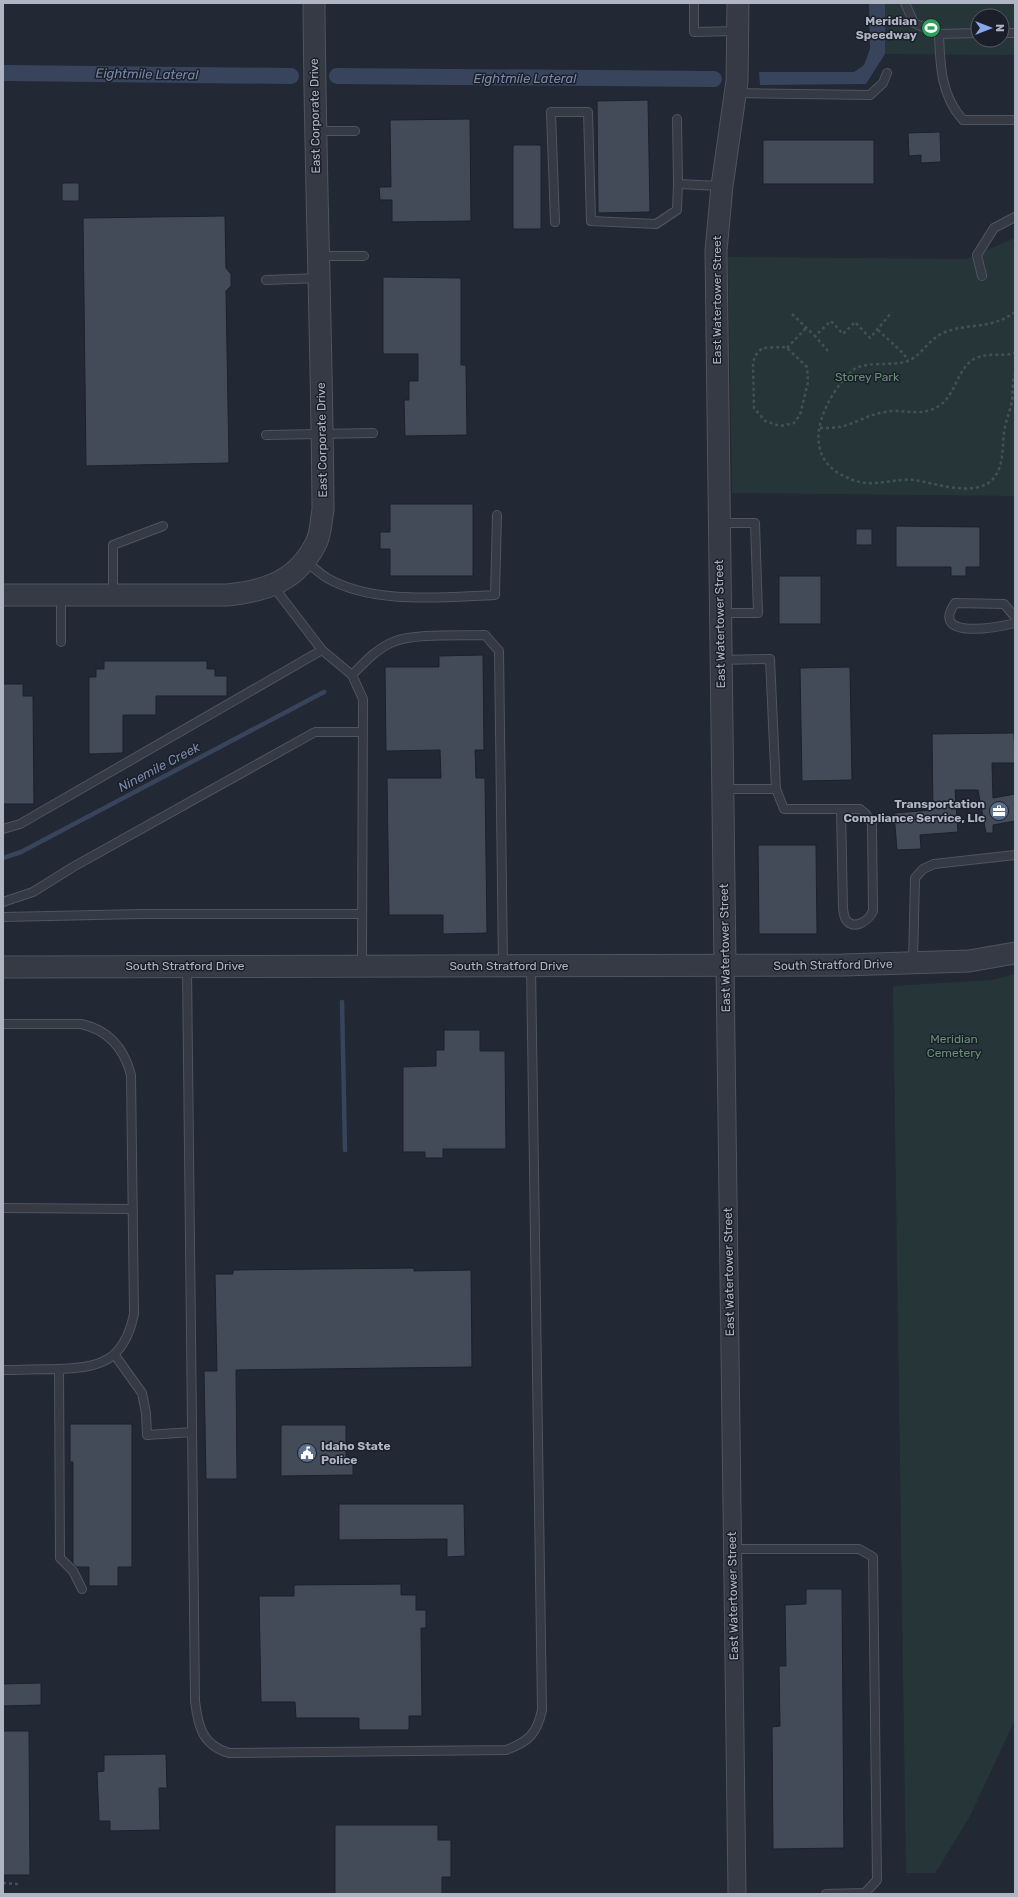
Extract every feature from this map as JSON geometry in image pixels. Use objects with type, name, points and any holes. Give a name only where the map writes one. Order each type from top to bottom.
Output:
[{"type":"street","name":"East Corporate Drive","points":[[3,595],[227,595],[251,593],[273,586],[293,572],[305,560],[317,540],[323,510],[323,434],[315,131],[314,3]]},
{"type":"street","name":"East Watertower Street","points":[[737,1894],[715,286],[716,245],[722,186],[736,93],[739,31],[738,3]]},
{"type":"street","name":"South Stratford Drive","points":[[3,967],[913,964],[969,961],[1015,953]]},
{"type":"lane","points":[[694,3],[694,32],[739,31]]},
{"type":"lane","points":[[905,3],[914,23],[939,34],[970,33]]},
{"type":"lane","points":[[939,34],[940,74],[955,112],[963,120],[1015,120]]},
{"type":"lane","points":[[736,93],[870,95],[883,83],[887,73]]},
{"type":"lane","points":[[555,222],[551,112],[588,112],[591,220],[656,224],[677,210],[677,119]]},
{"type":"lane","points":[[315,131],[355,131]]},
{"type":"lane","points":[[678,184],[722,186]]},
{"type":"lane","points":[[982,276],[977,255],[994,228],[1015,218]]},
{"type":"lane","points":[[319,256],[364,256]]},
{"type":"lane","points":[[266,280],[320,278]]},
{"type":"lane","points":[[266,435],[373,433]]},
{"type":"lane","points":[[305,560],[327,578],[357,590],[404,599],[495,596],[497,515]]},
{"type":"lane","points":[[718,523],[755,523],[758,613],[720,613]]},
{"type":"lane","points":[[113,595],[113,545],[163,526]]},
{"type":"lane","points":[[273,586],[322,650],[352,675],[363,699],[362,967]]},
{"type":"lane","points":[[61,595],[61,642]]},
{"type":"lane","points":[[1015,617],[1004,604],[977,603],[955,603],[950,610],[949,616],[950,623],[956,628],[994,628],[1015,623]]},
{"type":"lane","points":[[352,675],[370,657],[393,642],[426,636],[485,635],[499,651],[503,966]]},
{"type":"lane","points":[[3,829],[20,824],[322,650]]},
{"type":"lane","points":[[720,660],[770,659],[776,790],[784,809],[841,809],[860,809],[866,814],[872,824],[873,911],[871,918],[864,924],[852,924],[845,919],[843,908],[841,809]]},
{"type":"lane","points":[[3,902],[33,892],[80,863],[315,732],[363,732]]},
{"type":"lane","points":[[722,789],[776,790]]},
{"type":"lane","points":[[913,964],[915,878],[923,869],[934,864],[1015,855]]},
{"type":"lane","points":[[3,917],[362,914]]},
{"type":"lane","points":[[187,966],[195,1701],[197,1720],[202,1734],[210,1743],[220,1750],[229,1753],[506,1750],[520,1745],[530,1737],[539,1724],[542,1710],[531,966]]},
{"type":"lane","points":[[3,1024],[81,1024],[92,1026],[113,1039],[127,1061],[131,1075],[134,1314],[131,1329],[124,1343],[114,1354],[103,1362],[92,1366],[59,1369],[3,1370]]},
{"type":"lane","points":[[3,1208],[133,1209]]},
{"type":"lane","points":[[114,1354],[142,1393],[146,1413],[147,1435],[192,1432]]},
{"type":"lane","points":[[59,1369],[60,1558],[73,1571],[82,1589]]},
{"type":"lane","points":[[733,1549],[859,1549],[873,1557],[877,1880],[865,1893],[826,1894]]},
{"type":"path","points":[[815,336],[830,321],[843,334],[855,322],[870,338],[892,312]]},
{"type":"path","points":[[1015,312],[988,325],[944,332],[932,338],[908,360],[889,364],[863,366],[853,370],[832,394],[824,410],[820,428],[819,446],[828,463],[836,471],[858,482],[869,483],[913,480],[971,489],[984,486],[993,479],[1002,459],[1005,424],[1012,402],[1015,374]]},
{"type":"path","points":[[792,314],[828,351]]},
{"type":"path","points":[[787,348],[807,367],[808,382],[800,416],[797,420],[788,425],[772,425],[765,421],[754,408],[753,363],[755,356],[762,348],[787,348],[806,328]]},
{"type":"path","points":[[878,330],[903,353],[908,360]]},
{"type":"path","points":[[820,428],[845,426],[872,414],[887,411],[916,413],[927,411],[939,406],[948,397],[962,370],[974,359],[992,354],[1004,355],[1015,353]]},
{"type":"path","points":[[3,1883],[18,1884]]},
{"type":"green space","name":"Meridian Speedway","points":[[885,3],[1015,3],[1015,55],[885,54]]},
{"type":"green space","name":"Storey Park","points":[[1015,238],[1015,496],[732,493],[728,257],[966,259]]},
{"type":"green space","name":"Meridian Cemetery","points":[[1015,974],[1015,1720],[969,1818],[935,1873],[906,1873],[893,986],[992,980]]},
{"type":"water","points":[[869,3],[885,3],[885,54],[866,84],[760,85],[759,72],[854,72],[864,65],[870,49]]},
{"type":"building","points":[[648,100],[650,212],[598,213],[597,101]]},
{"type":"building","points":[[470,119],[471,221],[392,222],[392,200],[380,200],[379,187],[391,187],[390,120]]},
{"type":"building","points":[[940,132],[941,162],[921,163],[921,155],[909,156],[908,133]]},
{"type":"building","points":[[763,140],[874,140],[874,184],[763,184]]},
{"type":"building","points":[[513,145],[541,145],[541,229],[513,229]]},
{"type":"building","points":[[62,183],[79,183],[79,201],[62,201]]},
{"type":"building","points":[[225,216],[226,268],[231,274],[231,286],[226,291],[229,463],[86,466],[83,218]]},
{"type":"building","points":[[383,277],[461,278],[461,365],[466,365],[467,435],[405,436],[404,400],[409,400],[409,381],[418,381],[418,354],[383,354]]},
{"type":"building","points":[[390,504],[473,504],[473,576],[390,576],[390,549],[380,549],[380,532],[390,532]]},
{"type":"building","points":[[896,526],[980,527],[980,567],[966,567],[966,576],[951,576],[951,567],[896,567]]},
{"type":"building","points":[[856,529],[872,529],[872,545],[856,545]]},
{"type":"building","points":[[779,576],[821,576],[821,624],[779,624]]},
{"type":"building","points":[[483,655],[484,750],[475,750],[476,778],[485,778],[487,933],[443,934],[443,915],[389,915],[387,778],[441,778],[440,750],[386,751],[385,667],[439,667],[439,656]]},
{"type":"building","points":[[104,661],[207,661],[207,669],[215,669],[215,676],[227,676],[227,696],[156,696],[156,715],[123,715],[123,753],[89,754],[89,677],[96,677],[96,669],[104,669]]},
{"type":"building","points":[[850,667],[852,780],[802,781],[800,668]]},
{"type":"building","points":[[3,684],[23,684],[23,696],[33,696],[34,804],[3,804]]},
{"type":"building","points":[[1014,733],[1015,763],[992,763],[993,798],[1015,794],[1015,821],[993,825],[993,833],[986,833],[978,790],[955,790],[958,832],[920,835],[921,849],[897,850],[894,813],[933,810],[932,734]]},
{"type":"building","points":[[758,845],[816,845],[817,934],[759,934]]},
{"type":"building","points":[[444,1030],[480,1030],[480,1051],[505,1051],[506,1149],[443,1149],[443,1158],[425,1158],[425,1152],[403,1152],[403,1067],[436,1066],[436,1050],[444,1050]]},
{"type":"building","points":[[414,1268],[414,1271],[471,1270],[472,1367],[236,1370],[237,1479],[206,1479],[204,1371],[217,1371],[215,1274],[233,1274],[233,1270]]},
{"type":"building","points":[[70,1424],[132,1424],[132,1567],[118,1567],[118,1586],[89,1586],[89,1567],[77,1567],[73,1564],[73,1462],[70,1462]]},
{"type":"building","points":[[281,1425],[346,1425],[346,1460],[353,1460],[353,1475],[281,1476]]},
{"type":"building","points":[[339,1504],[464,1504],[465,1556],[447,1557],[447,1539],[339,1540]]},
{"type":"building","points":[[401,1584],[401,1595],[416,1595],[416,1610],[426,1610],[426,1628],[421,1628],[422,1716],[409,1716],[409,1730],[359,1730],[359,1718],[296,1718],[295,1702],[261,1702],[259,1596],[294,1596],[294,1585]]},
{"type":"building","points":[[806,1589],[842,1589],[844,1848],[773,1849],[772,1727],[780,1726],[779,1666],[786,1666],[785,1605],[806,1604]]},
{"type":"building","points":[[41,1683],[41,1705],[3,1706],[3,1684]]},
{"type":"building","points":[[3,1731],[29,1731],[30,1875],[3,1875]]},
{"type":"building","points":[[166,1754],[167,1788],[159,1788],[160,1830],[110,1831],[110,1821],[99,1821],[97,1772],[104,1771],[104,1755]]},
{"type":"building","points":[[335,1825],[438,1825],[438,1840],[451,1840],[451,1877],[442,1877],[442,1894],[335,1894]]},
{"type":"waterway","name":"Eightmile Lateral","points":[[3,73],[291,76]]},
{"type":"waterway","name":"Eightmile Lateral","points":[[337,76],[714,79]]},
{"type":"waterway","name":"Ninemile Creek","points":[[3,858],[21,852],[324,692]]},
{"type":"waterway","points":[[342,1002],[345,1150]]},
{"type":"place","name":"Meridian Speedway","points":[[931,28]]},
{"type":"place","name":"Transportation Compliance Service, Llc","points":[[999,811]]},
{"type":"place","name":"Idaho State Police","points":[[307,1453]]}]
